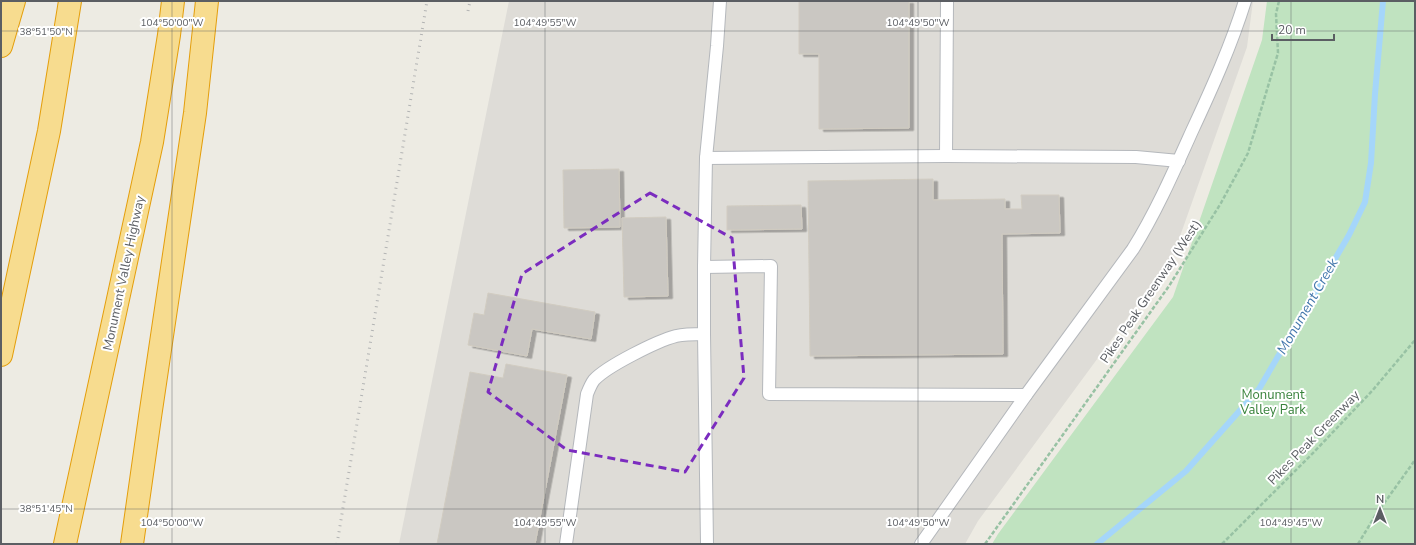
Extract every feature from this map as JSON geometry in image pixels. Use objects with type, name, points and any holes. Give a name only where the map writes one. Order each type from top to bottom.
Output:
[{"type":"highway","points":[[1,46],[14,1]]},
{"type":"highway","points":[[1,355],[49,131],[70,1]]},
{"type":"highway","name":"Monument Valley Highway","points":[[65,544],[152,142],[173,1]]},
{"type":"highway","points":[[132,544],[195,113],[207,1]]},
{"type":"lane","points":[[707,544],[704,334],[706,158],[717,54],[720,1]]},
{"type":"lane","points":[[946,156],[947,1]]},
{"type":"lane","points":[[921,544],[1026,395],[1133,249],[1145,229],[1179,161],[1224,62],[1245,1]]},
{"type":"lane","points":[[706,158],[946,156],[1136,157],[1179,161]]},
{"type":"lane","points":[[704,267],[771,266],[769,394],[1026,395]]},
{"type":"lane","points":[[566,544],[589,387],[594,380],[609,369],[662,341],[689,334],[704,334]]},
{"type":"path","name":"Pikes Peak Greenway (West)","points":[[985,544],[1169,286],[1221,203],[1248,153],[1278,53],[1276,14],[1279,1]]},
{"type":"path","name":"Pikes Peak Greenway","points":[[1222,544],[1367,397],[1415,340]]},
{"type":"path","points":[[1358,544],[1375,516],[1415,460]]},
{"type":"highlighted area","points":[[650,193],[732,238],[744,378],[685,472],[567,450],[488,392],[522,274]]},
{"type":"shaded area","points":[[509,1],[1253,1],[1247,47],[1173,256],[978,521],[965,544],[399,544]]},
{"type":"green space","name":"Monument Valley Park","points":[[1267,1],[1415,1],[1415,544],[992,544],[1173,297],[1262,40]]},
{"type":"building","points":[[799,1],[909,1],[909,128],[819,129],[819,54],[799,54]]},
{"type":"building","points":[[619,169],[620,227],[564,228],[563,170]]},
{"type":"building","points":[[933,179],[933,200],[1005,199],[1005,209],[1022,209],[1021,195],[1059,195],[1060,233],[1002,234],[1003,354],[810,356],[808,181]]},
{"type":"building","points":[[801,205],[802,229],[727,230],[727,206]]},
{"type":"building","points":[[666,217],[668,296],[624,297],[622,218]]},
{"type":"building","points":[[488,293],[595,312],[591,339],[532,329],[527,356],[468,345],[474,313],[484,315]]},
{"type":"building","points":[[506,364],[567,375],[535,544],[437,544],[470,372],[503,378]]},
{"type":"waterway","name":"Monument Creek","points":[[1097,544],[1186,471],[1259,389],[1349,235],[1365,202],[1371,163],[1383,1]]},
{"type":"railway","points":[[337,544],[427,1]]},
{"type":"railway","points":[[468,11],[470,1]]}]
